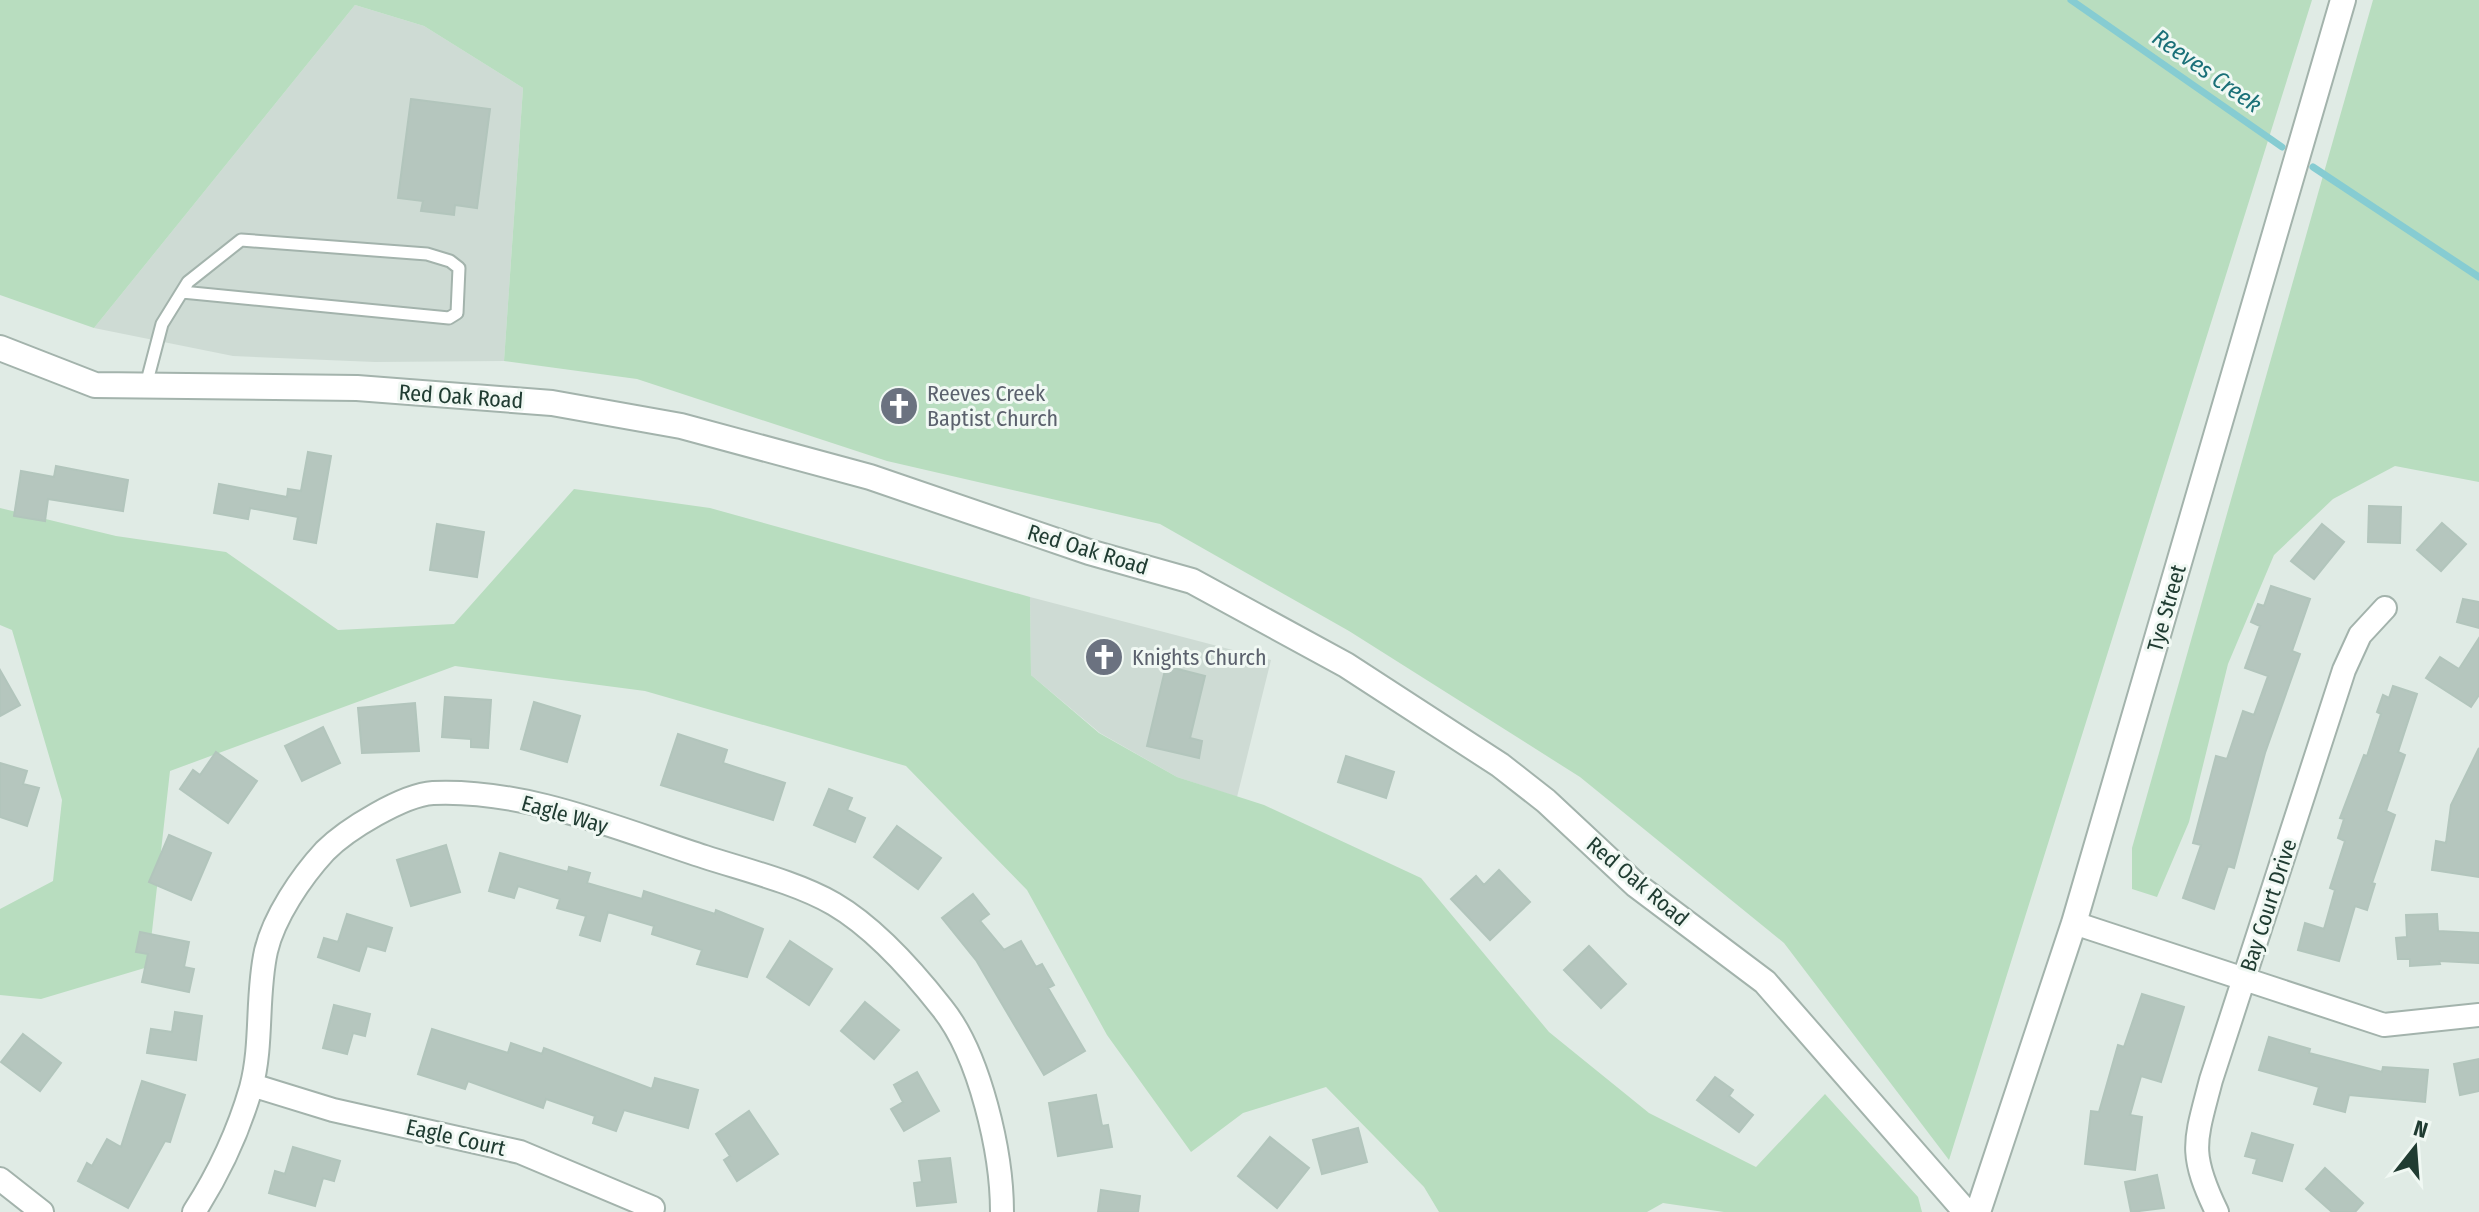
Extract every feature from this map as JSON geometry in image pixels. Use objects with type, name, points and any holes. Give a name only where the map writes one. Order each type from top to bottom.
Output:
[{"type":"street","name":"Tye Street","points":[[1978,1212],[2074,923],[2343,0]]},
{"type":"street","name":"Red Oak Road","points":[[0,348],[95,385],[387,390],[552,403],[681,426],[870,477],[1089,552],[1192,581],[1346,665],[1500,765],[1546,801],[1636,885],[1765,982],[1966,1212]]},
{"type":"street","name":"Bay Court Drive","points":[[2217,1212],[2202,1182],[2194,1146],[2243,980],[2344,670],[2360,635],[2385,608]]},
{"type":"street","name":"Eagle Way","points":[[194,1212],[223,1166],[252,1085],[266,950],[291,896],[326,850],[385,809],[430,793],[496,795],[556,809],[750,872],[833,904],[874,935],[944,1010],[972,1066],[991,1122],[1002,1176],[1002,1212]]},
{"type":"street","points":[[2074,923],[2384,1025],[2479,1015]]},
{"type":"street","name":"Eagle Court","points":[[252,1085],[333,1110],[520,1152],[653,1208]]},
{"type":"street","points":[[0,1179],[42,1212]]},
{"type":"lane","points":[[146,385],[162,324],[188,282],[241,240],[427,254],[459,268],[457,313],[449,318],[182,292]]},
{"type":"shaded area","points":[[355,5],[424,26],[523,88],[504,361],[375,362],[233,356],[94,328]]},
{"type":"shaded area","points":[[1030,597],[1271,660],[1237,797],[1177,777],[1100,733],[1031,675]]},
{"type":"green space","points":[[0,0],[2312,0],[1949,1160],[1784,943],[1580,777],[1349,631],[1160,524],[887,461],[637,379],[504,361],[523,88],[424,26],[355,5],[94,328],[0,295]]},
{"type":"green space","points":[[2373,0],[2479,0],[2479,482],[2395,466],[2333,499],[2274,555],[2228,664],[2189,822],[2157,897],[2132,889],[2132,848]]},
{"type":"green space","points":[[574,489],[710,508],[1030,597],[1031,675],[1099,733],[1177,777],[1264,805],[1421,878],[1549,1032],[1649,1113],[1756,1167],[1825,1094],[1918,1197],[1922,1212],[1724,1212],[1663,1203],[1647,1212],[1439,1212],[1424,1187],[1326,1087],[1243,1113],[1191,1152],[1107,1035],[1027,890],[906,766],[645,691],[455,666],[170,771],[148,967],[41,999],[0,995],[0,909],[53,881],[62,800],[12,630],[0,625],[0,508],[116,536],[226,552],[338,630],[454,624]]},
{"type":"building","points":[[411,99],[490,109],[477,208],[455,205],[454,215],[421,211],[423,201],[398,198]]},
{"type":"building","points":[[308,452],[331,456],[316,543],[294,539],[298,517],[250,508],[248,519],[214,513],[219,484],[287,497],[288,489],[301,491]]},
{"type":"building","points":[[56,466],[128,480],[123,511],[48,499],[45,521],[14,516],[21,471],[54,477]]},
{"type":"building","points":[[2369,506],[2401,507],[2400,543],[2368,542]]},
{"type":"building","points":[[2442,523],[2466,544],[2441,571],[2417,550]]},
{"type":"building","points":[[437,524],[484,532],[477,577],[430,570]]},
{"type":"building","points":[[2322,524],[2344,542],[2314,579],[2291,561]]},
{"type":"building","points":[[2271,586],[2310,599],[2292,651],[2300,654],[2265,753],[2234,868],[2228,866],[2214,909],[2183,898],[2201,845],[2193,843],[2216,756],[2227,759],[2243,711],[2254,715],[2268,676],[2245,668],[2260,626],[2251,622],[2258,604],[2264,606]]},
{"type":"building","points":[[2463,599],[2479,602],[2479,628],[2457,622]]},
{"type":"building","points":[[2479,638],[2479,695],[2471,707],[2426,678],[2440,657],[2459,669]]},
{"type":"building","points":[[1166,666],[1205,676],[1190,738],[1202,741],[1199,758],[1147,746]]},
{"type":"building","points":[[0,670],[20,705],[0,716]]},
{"type":"building","points":[[2393,686],[2417,694],[2398,752],[2405,755],[2386,811],[2395,815],[2372,883],[2375,884],[2367,910],[2355,906],[2339,961],[2298,950],[2305,923],[2324,929],[2335,890],[2330,888],[2345,841],[2338,838],[2344,819],[2340,818],[2364,755],[2367,756],[2381,714],[2377,712],[2383,695],[2389,698]]},
{"type":"building","points":[[445,697],[491,700],[488,748],[471,747],[471,739],[442,737]]},
{"type":"building","points":[[534,702],[580,716],[567,762],[521,749]]},
{"type":"building","points":[[415,703],[419,751],[362,753],[358,708]]},
{"type":"building","points":[[323,727],[340,763],[302,781],[285,746]]},
{"type":"building","points":[[678,734],[727,750],[723,763],[785,783],[773,820],[661,785]]},
{"type":"building","points":[[2479,748],[2479,877],[2432,870],[2436,841],[2446,843],[2451,805]]},
{"type":"building","points":[[216,752],[257,781],[228,823],[180,789],[193,770],[200,775]]},
{"type":"building","points":[[1346,756],[1394,772],[1386,798],[1338,782]]},
{"type":"building","points":[[0,763],[27,771],[23,784],[39,788],[27,826],[0,817]]},
{"type":"building","points":[[829,789],[852,798],[847,810],[865,818],[855,842],[814,825]]},
{"type":"building","points":[[897,826],[941,858],[918,889],[874,857]]},
{"type":"building","points":[[169,835],[211,853],[191,900],[149,882]]},
{"type":"building","points":[[446,845],[460,892],[411,906],[397,860]]},
{"type":"building","points":[[500,853],[568,872],[569,867],[590,873],[587,883],[642,899],[644,891],[715,914],[716,910],[763,929],[747,977],[697,964],[702,950],[652,934],[654,926],[608,912],[600,941],[580,935],[586,916],[557,908],[560,899],[518,886],[514,898],[489,891]]},
{"type":"building","points":[[1499,870],[1530,902],[1490,940],[1451,899],[1476,876],[1484,885]]},
{"type":"building","points":[[973,894],[989,914],[980,921],[1004,950],[1021,941],[1036,967],[1042,964],[1054,985],[1048,988],[1085,1051],[1044,1075],[976,960],[942,918]]},
{"type":"building","points":[[347,914],[392,928],[385,951],[367,946],[359,971],[318,957],[324,938],[338,942]]},
{"type":"building","points":[[2437,914],[2438,931],[2479,933],[2479,963],[2439,961],[2440,964],[2410,966],[2410,959],[2398,959],[2396,938],[2407,937],[2406,915]]},
{"type":"building","points":[[140,932],[189,942],[184,967],[194,969],[189,992],[142,982],[148,954],[136,952]]},
{"type":"building","points":[[790,941],[832,969],[809,1005],[767,977]]},
{"type":"building","points":[[1589,946],[1626,984],[1601,1008],[1564,970]]},
{"type":"building","points":[[2142,994],[2184,1007],[2161,1082],[2141,1076],[2130,1115],[2142,1117],[2135,1170],[2085,1164],[2091,1111],[2099,1112],[2118,1045],[2124,1047]]},
{"type":"building","points":[[865,1002],[899,1030],[874,1059],[841,1031]]},
{"type":"building","points":[[334,1005],[370,1014],[365,1036],[353,1033],[347,1054],[323,1048]]},
{"type":"building","points":[[175,1012],[202,1016],[196,1060],[147,1053],[151,1029],[172,1032]]},
{"type":"building","points":[[432,1029],[508,1053],[511,1043],[542,1054],[544,1048],[652,1089],[655,1078],[698,1090],[688,1128],[624,1110],[616,1131],[593,1123],[595,1116],[546,1099],[543,1108],[468,1081],[465,1089],[418,1074]]},
{"type":"building","points":[[23,1034],[61,1063],[40,1091],[1,1062]]},
{"type":"building","points":[[2269,1037],[2310,1049],[2309,1053],[2382,1072],[2383,1067],[2428,1070],[2425,1102],[2349,1095],[2345,1112],[2314,1104],[2319,1087],[2259,1070]]},
{"type":"building","points":[[2479,1059],[2479,1091],[2460,1095],[2454,1064]]},
{"type":"building","points":[[917,1072],[939,1111],[904,1131],[891,1109],[903,1102],[894,1085]]},
{"type":"building","points":[[1715,1077],[1733,1090],[1729,1096],[1753,1115],[1739,1132],[1697,1100]]},
{"type":"building","points":[[142,1081],[185,1095],[170,1142],[165,1141],[128,1208],[78,1181],[87,1163],[92,1166],[107,1139],[121,1147]]},
{"type":"building","points":[[1096,1095],[1102,1126],[1108,1125],[1112,1147],[1058,1156],[1049,1103]]},
{"type":"building","points":[[749,1111],[778,1154],[737,1181],[724,1160],[730,1156],[716,1134]]},
{"type":"building","points":[[1358,1128],[1367,1162],[1322,1174],[1313,1140]]},
{"type":"building","points":[[2252,1133],[2293,1145],[2282,1181],[2253,1173],[2257,1159],[2245,1156]]},
{"type":"building","points":[[1270,1137],[1309,1168],[1277,1208],[1238,1176]]},
{"type":"building","points":[[293,1147],[340,1161],[334,1181],[323,1178],[315,1206],[269,1193],[275,1171],[285,1174]]},
{"type":"building","points":[[950,1158],[956,1202],[917,1206],[914,1183],[922,1182],[919,1161]]},
{"type":"building","points":[[2325,1168],[2363,1203],[2355,1212],[2332,1212],[2306,1189]]},
{"type":"building","points":[[2157,1175],[2164,1208],[2131,1212],[2125,1182]]},
{"type":"building","points":[[1101,1190],[1140,1196],[1138,1212],[1098,1212]]},
{"type":"waterway","name":"Reeves Creek","points":[[2071,0],[2282,147]]},
{"type":"waterway","name":"Reeves Creek","points":[[2313,167],[2479,277]]},
{"type":"place","name":"Reeves Creek Baptist Church","points":[[899,406]]},
{"type":"place","name":"Knights Church","points":[[1104,657]]}]
